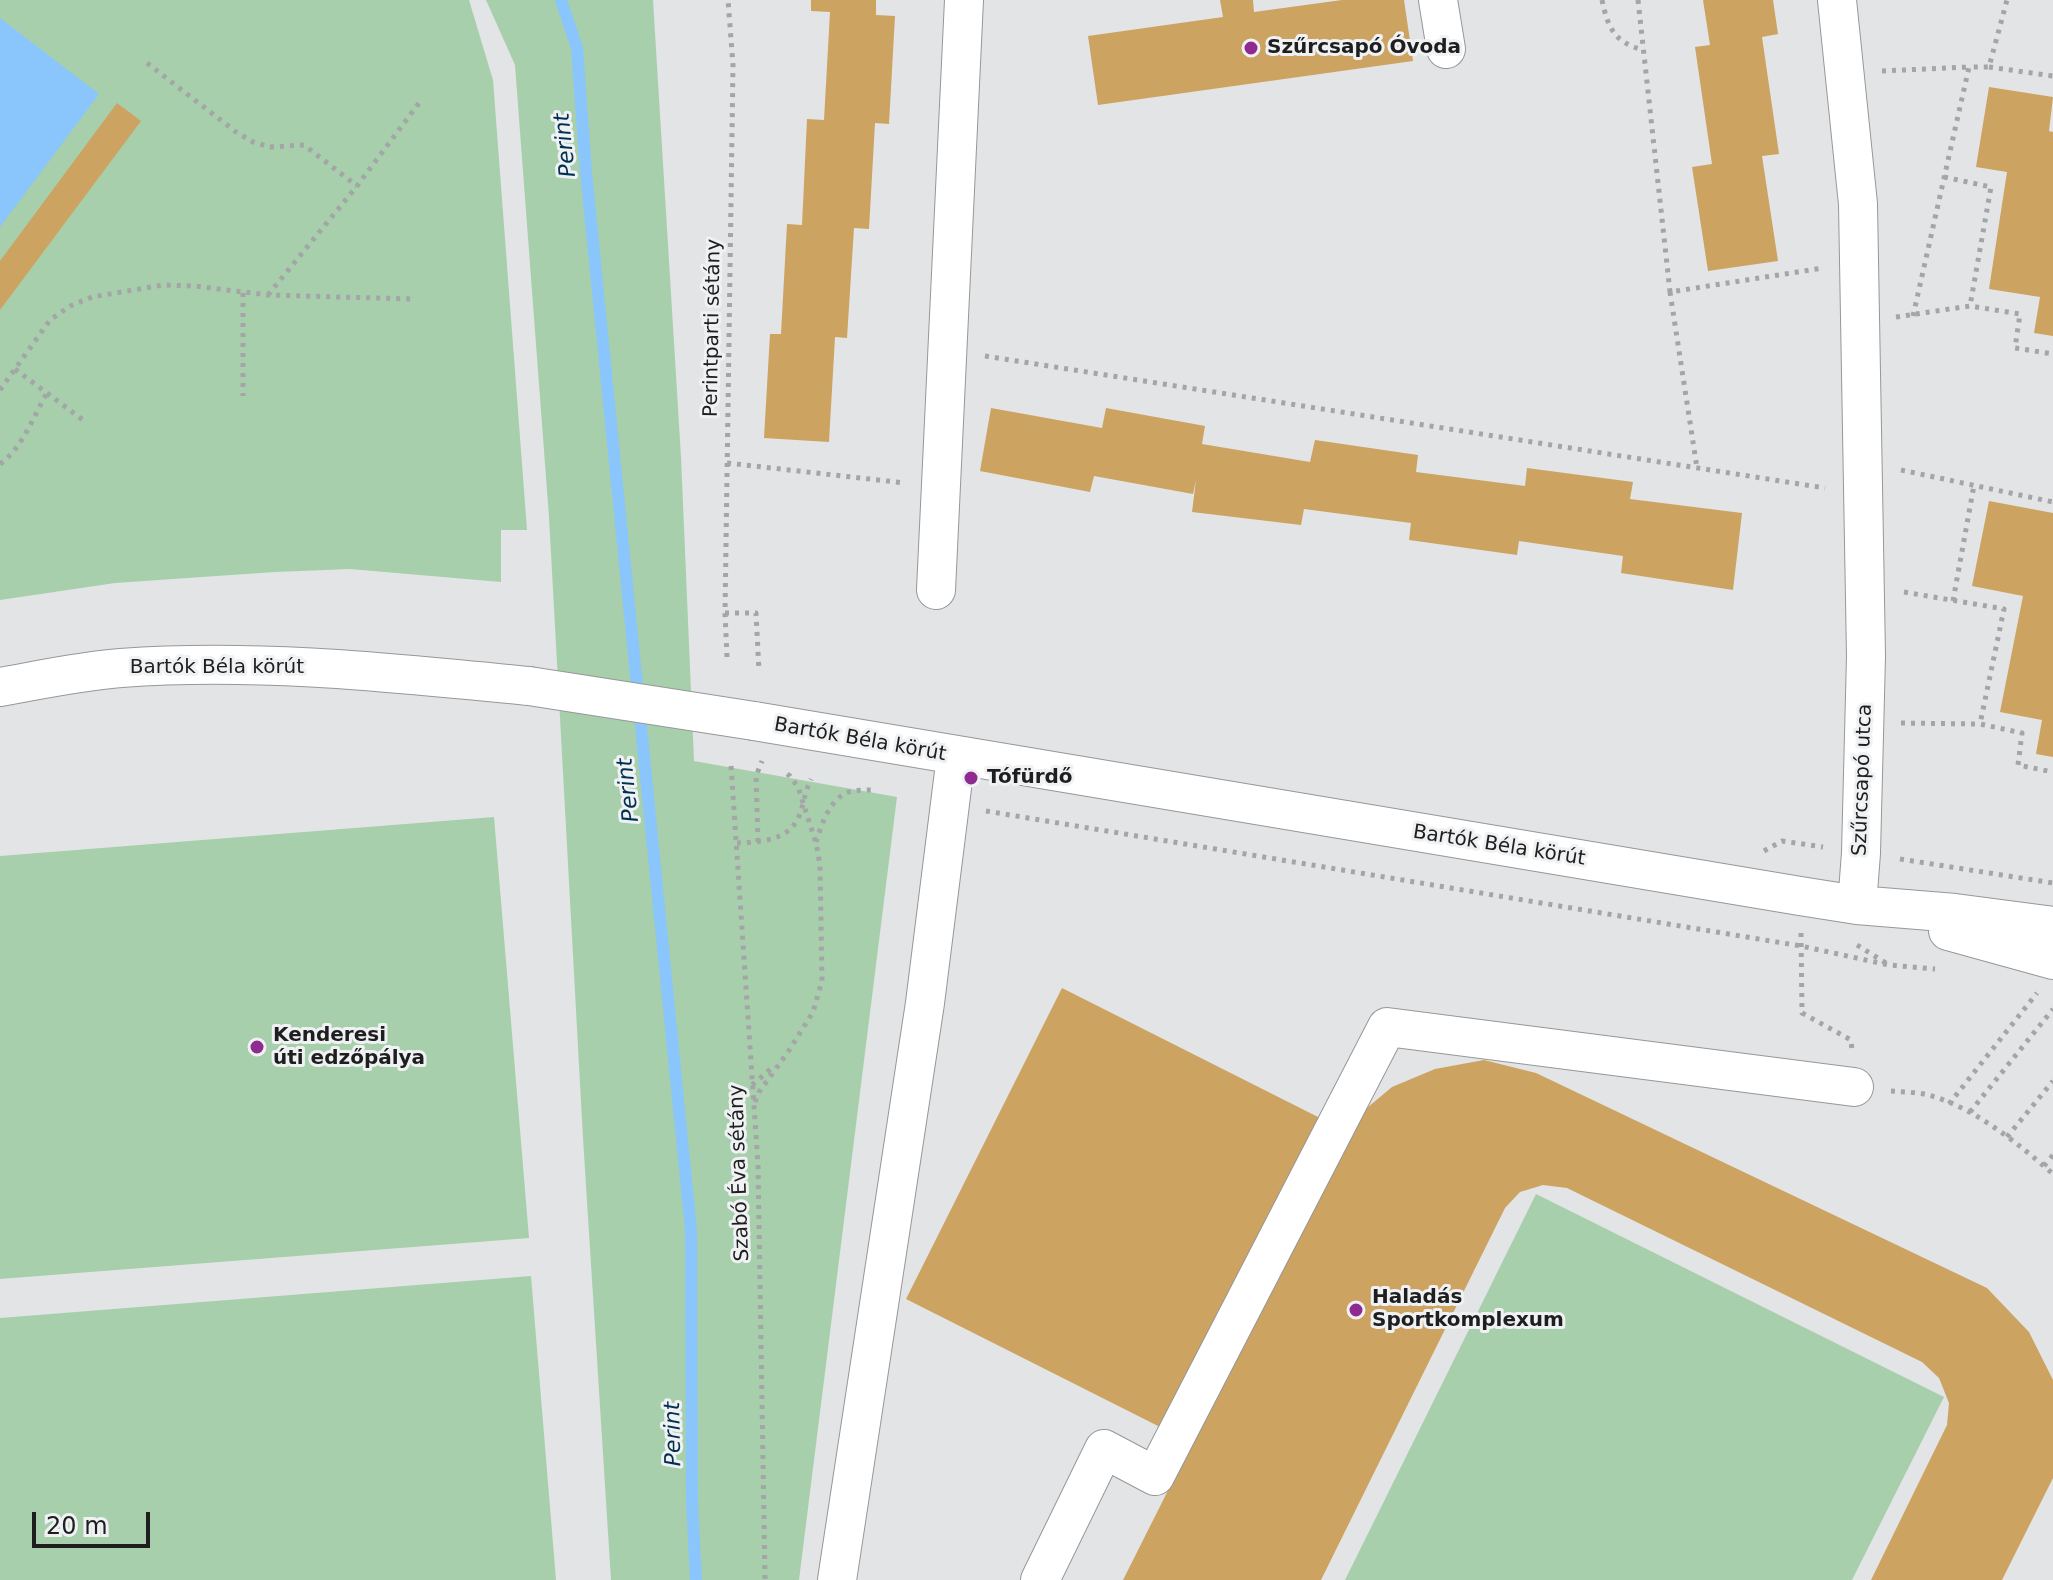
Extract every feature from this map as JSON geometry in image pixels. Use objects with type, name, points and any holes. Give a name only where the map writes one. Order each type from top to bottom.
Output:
[{"type":"street","points":[[936,590],[964,0]]},
{"type":"street","points":[[1438,0],[1446,49]]},
{"type":"street","name":"Szűrcsapó utca","points":[[1837,0],[1858,204],[1866,656],[1857,905]]},
{"type":"street","name":"Bartók Béla körút","points":[[0,687],[118,668],[201,664],[354,670],[529,686],[1857,905],[1955,913],[2053,926]]},
{"type":"street","points":[[837,1580],[925,1003],[956,756]]},
{"type":"street","name":"Bartók Béla körút","points":[[1857,905],[2047,975]]},
{"type":"street","points":[[1040,1580],[1104,1449],[1155,1476],[1387,1027],[1854,1087]]},
{"type":"path","name":"Perintparti sétány","points":[[727,657],[725,613],[733,65],[728,0]]},
{"type":"path","points":[[1602,0],[1607,25],[1625,45],[1643,50]]},
{"type":"path","points":[[1638,0],[1670,292],[1697,468]]},
{"type":"path","points":[[1989,67],[2007,0]]},
{"type":"path","points":[[147,63],[253,142],[270,147],[304,145],[357,186]]},
{"type":"path","points":[[1913,316],[1969,67]]},
{"type":"path","points":[[1844,72],[1989,67],[2053,76]]},
{"type":"path","points":[[268,295],[357,186],[419,103]]},
{"type":"path","points":[[1944,177],[1991,187],[1970,306]]},
{"type":"path","points":[[1670,292],[1859,263]]},
{"type":"path","points":[[0,390],[50,320],[70,306],[92,297],[163,285],[268,295],[413,299]]},
{"type":"path","points":[[243,293],[243,396]]},
{"type":"path","points":[[1860,320],[1913,316],[1970,306],[2020,314],[2015,348],[2053,354]]},
{"type":"path","points":[[949,350],[1697,468],[1974,485],[2053,502]]},
{"type":"path","points":[[15,369],[87,423]]},
{"type":"path","points":[[0,464],[10,457],[26,433],[47,393]]},
{"type":"path","points":[[727,463],[942,498]]},
{"type":"path","points":[[1953,601],[1974,485]]},
{"type":"path","points":[[1865,585],[2004,609],[1980,724]]},
{"type":"path","points":[[725,613],[756,613],[759,671]]},
{"type":"path","points":[[1864,722],[1980,724],[2022,733],[2018,765],[2053,772]]},
{"type":"path","points":[[758,842],[756,776],[762,761]]},
{"type":"path","name":"Szabó Éva sétány","points":[[731,766],[758,1165],[765,1580]]},
{"type":"path","points":[[754,1103],[813,1012],[822,981],[820,865],[816,843],[798,787],[783,771]]},
{"type":"path","points":[[737,843],[758,842],[790,830],[797,821],[811,779]]},
{"type":"path","points":[[816,843],[824,819],[838,798],[849,792],[871,790]]},
{"type":"path","points":[[950,805],[1801,946],[1889,965]]},
{"type":"path","points":[[1782,841],[2053,883]]},
{"type":"path","points":[[1800,896],[1802,1013],[1851,1040],[1854,1087],[1928,1095],[1970,1112],[2053,1174]]},
{"type":"path","points":[[1949,1104],[2047,975]]},
{"type":"path","points":[[1970,1112],[2053,1009]]},
{"type":"path","points":[[752,1085],[788,1052]]},
{"type":"path","points":[[2007,1137],[2053,1081]]},
{"type":"path","points":[[2044,1166],[2053,1155]]},
{"type":"green space","points":[[0,0],[469,0],[493,80],[527,530],[501,530],[501,582],[350,569],[115,583],[0,600]]},
{"type":"green space","points":[[486,0],[653,0],[681,457],[694,761],[897,797],[799,1580],[611,1580],[549,517],[515,65]]},
{"type":"green space","name":"Kenderesi úti edzőpálya","points":[[494,817],[529,1238],[0,1279],[0,856]]},
{"type":"green space","points":[[1536,1194],[1944,1397],[1852,1580],[1345,1580]]},
{"type":"green space","points":[[531,1276],[556,1580],[0,1580],[0,1318]]},
{"type":"water","points":[[0,18],[99,94],[0,227]]},
{"type":"building","points":[[811,0],[876,0],[876,15],[895,16],[889,124],[875,123],[869,229],[854,228],[847,338],[835,337],[829,442],[764,438],[770,334],[781,334],[787,224],[802,225],[807,119],[824,120],[830,12],[811,11]]},
{"type":"building","name":"Szűrcsapó Óvoda","points":[[1220,0],[1253,0],[1254,12],[1342,0],[1404,0],[1413,61],[1098,105],[1088,36],[1223,17]]},
{"type":"building","points":[[1703,0],[1773,0],[1778,34],[1762,37],[1779,154],[1762,156],[1778,261],[1708,271],[1692,167],[1712,164],[1695,47],[1710,45]]},
{"type":"building","points":[[1989,87],[2053,97],[2049,131],[2053,132],[2053,336],[2034,333],[2040,297],[1989,289],[2007,172],[1976,167]]},
{"type":"building","points":[[117,103],[141,121],[0,310],[0,261]]},
{"type":"building","points":[[991,408],[1102,428],[1106,408],[1205,426],[1202,444],[1310,462],[1315,440],[1418,455],[1416,472],[1525,486],[1527,468],[1633,482],[1630,499],[1742,513],[1733,590],[1621,573],[1623,556],[1519,541],[1517,555],[1409,540],[1411,523],[1304,509],[1301,525],[1192,512],[1196,480],[1193,494],[1094,476],[1090,492],[980,471]]},
{"type":"building","points":[[1989,501],[2053,513],[2053,757],[2036,754],[2042,720],[2000,712],[2023,596],[1972,586]]},
{"type":"building","points":[[1062,988],[1320,1118],[1164,1429],[906,1299]]},
{"type":"building","name":"Haladás Sportkomplexum","points":[[1484,1060],[1536,1073],[1987,1288],[2029,1332],[2053,1380],[2053,1478],[2002,1580],[1871,1580],[1947,1425],[1949,1403],[1939,1378],[1922,1362],[1567,1188],[1543,1185],[1520,1192],[1505,1208],[1321,1580],[1123,1580],[1355,1118],[1392,1087],[1435,1069]]},
{"type":"waterway","name":"Perint","points":[[561,0],[577,48],[586,172],[691,1230],[692,1503],[696,1580]]},
{"type":"place","name":"Szűrcsapó Óvoda","points":[[1251,48]]},
{"type":"place","name":"Tófürdő","points":[[971,778]]},
{"type":"place","name":"Kenderesi úti edzőpálya","points":[[257,1047]]},
{"type":"place","name":"Haladás Sportkomplexum","points":[[1356,1310]]}]
